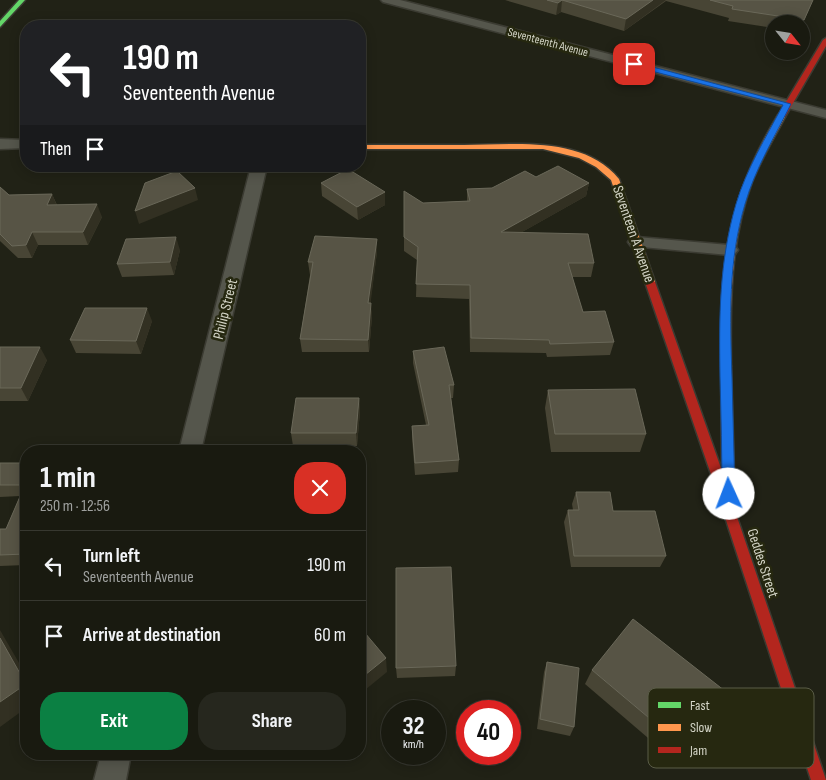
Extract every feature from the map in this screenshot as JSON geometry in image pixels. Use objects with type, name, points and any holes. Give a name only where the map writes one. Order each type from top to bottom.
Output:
[{"type":"street","points":[[0,25],[22,0]]},
{"type":"street","name":"Seventeenth Avenue","points":[[387,0],[826,114]]},
{"type":"street","name":"Geddes Street","points":[[789,688],[730,511],[725,293],[729,250],[740,203],[748,182],[787,104],[826,40]]},
{"type":"street","points":[[0,144],[20,144]]},
{"type":"street","name":"Seventeen A Avenue","points":[[366,147],[543,148],[566,150],[600,164],[615,179],[730,511]]},
{"type":"street","name":"Philip Street","points":[[191,445],[259,172]]},
{"type":"street","points":[[637,242],[729,250]]},
{"type":"street","points":[[110,780],[115,760]]},
{"type":"street","name":"Geddes Street","points":[[814,765],[819,780]]},
{"type":"building","points":[[547,0],[562,0],[558,3]]},
{"type":"building","points":[[562,0],[653,0],[626,19]]},
{"type":"building","points":[[710,0],[813,0],[806,15],[771,15],[732,9],[733,6]]},
{"type":"building","points":[[558,166],[589,183],[501,232],[588,234],[594,263],[568,263],[583,312],[605,311],[614,342],[550,344],[549,340],[471,338],[470,285],[416,284],[418,247],[404,237],[404,191],[423,203],[470,201],[467,189],[492,188],[525,171],[536,177]]},
{"type":"building","points":[[178,172],[195,188],[135,211],[145,183]]},
{"type":"building","points":[[342,172],[353,172],[385,192],[357,207],[321,183]]},
{"type":"building","points":[[0,187],[9,195],[52,194],[47,205],[97,204],[83,232],[32,232],[26,245],[12,246],[0,234]]},
{"type":"building","points":[[315,236],[377,239],[368,303],[371,303],[368,340],[300,339],[313,262],[308,262]]},
{"type":"building","points":[[176,237],[170,262],[117,264],[126,239]]},
{"type":"building","points":[[85,308],[147,308],[136,341],[70,340]]},
{"type":"building","points":[[0,347],[40,347],[21,388],[0,388]]},
{"type":"building","points":[[444,347],[454,385],[449,385],[459,460],[415,463],[412,426],[429,425],[413,351]]},
{"type":"building","points":[[635,389],[646,434],[555,434],[548,390]]},
{"type":"building","points":[[296,398],[359,398],[356,433],[291,433]]},
{"type":"building","points":[[0,463],[20,463],[20,485],[0,485]]},
{"type":"building","points":[[576,492],[610,492],[613,511],[655,511],[666,556],[574,556],[568,510],[579,510]]},
{"type":"building","points":[[20,497],[20,554],[0,555],[0,529],[6,529]]},
{"type":"building","points":[[451,567],[456,666],[396,668],[396,568]]},
{"type":"building","points":[[633,619],[721,688],[648,688],[648,717],[592,670]]},
{"type":"building","points":[[366,634],[386,658],[366,674]]},
{"type":"building","points":[[0,638],[20,673],[20,688],[0,702]]},
{"type":"building","points":[[547,662],[579,668],[574,727],[540,719]]},
{"type":"traffic: fast","points":[[0,25],[22,0]]},
{"type":"traffic: slow","points":[[726,366],[726,296],[734,227],[748,182],[759,157],[781,117]]},
{"type":"traffic: slow","points":[[366,147],[543,147],[573,153],[591,160],[615,179],[650,282]]},
{"type":"traffic: jam","points":[[781,117],[826,40]]},
{"type":"traffic: jam","points":[[650,282],[720,483]]},
{"type":"traffic: jam","points":[[726,366],[729,511],[788,688]]},
{"type":"traffic: jam","points":[[814,765],[819,780]]},
{"type":"route","points":[[634,64],[787,104],[748,182],[740,203],[729,250],[725,293],[725,340],[729,494]]}]
